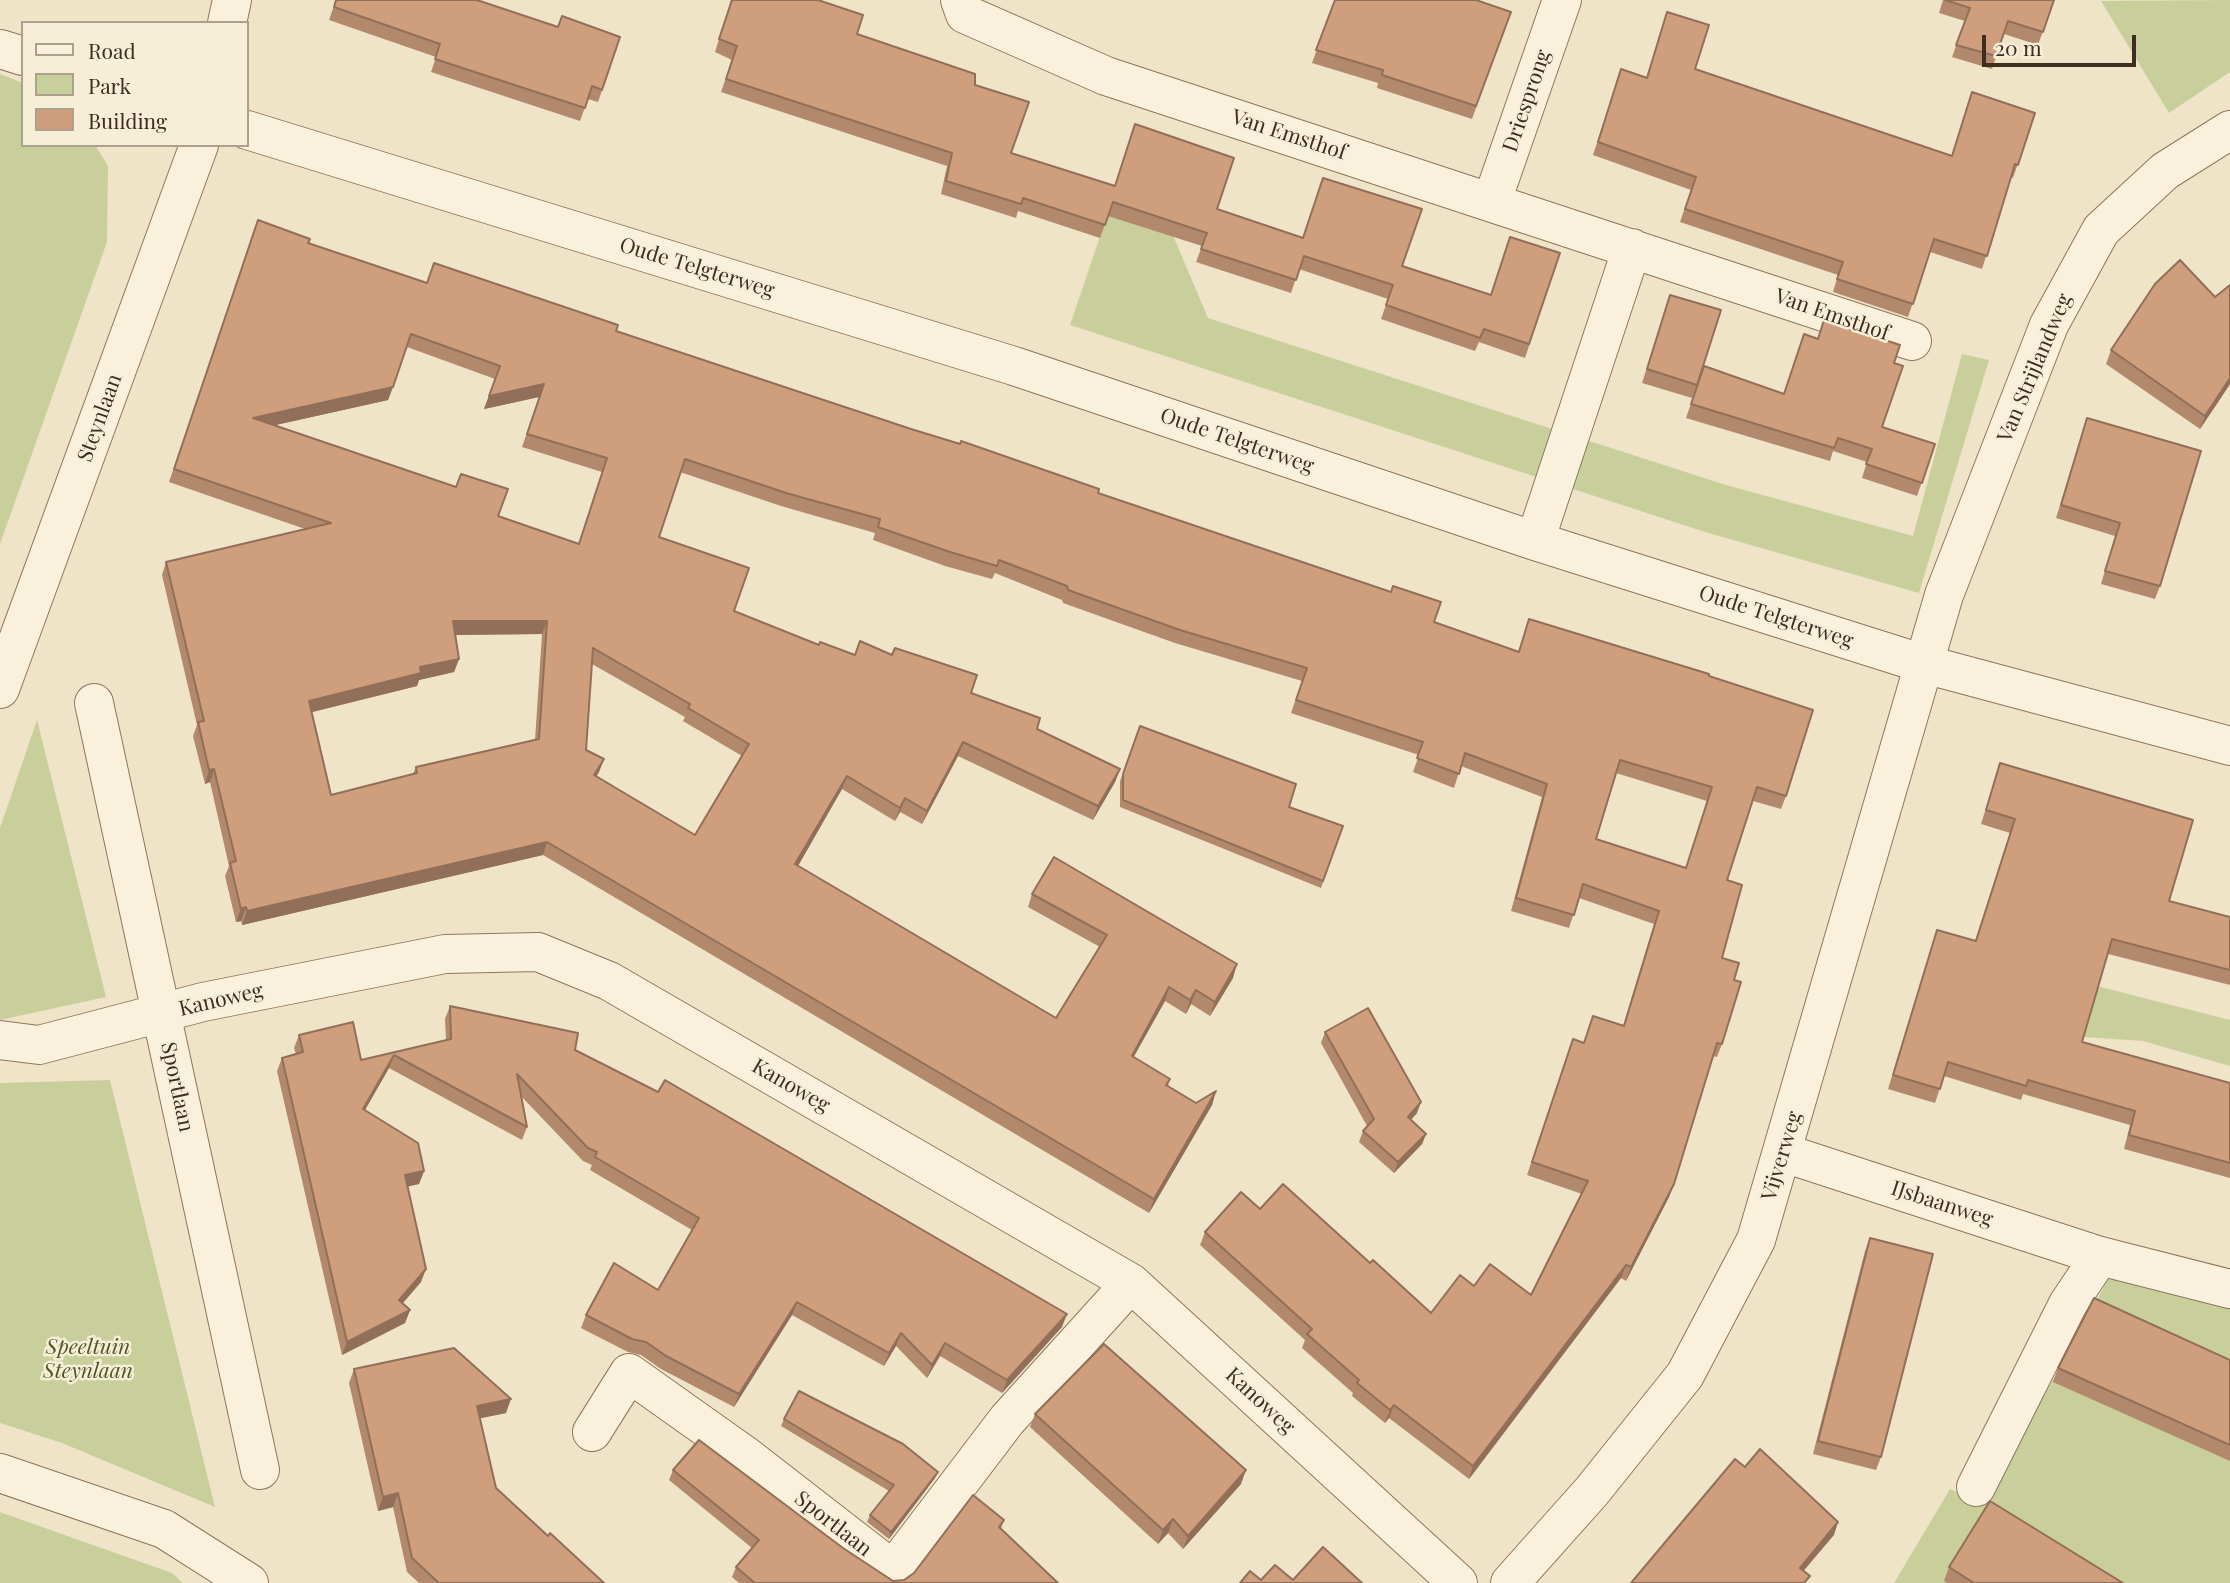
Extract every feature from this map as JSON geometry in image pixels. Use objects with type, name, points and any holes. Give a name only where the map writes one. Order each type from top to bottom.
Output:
[{"type":"street","points":[[227,21],[232,0]]},
{"type":"street","name":"Van Emsthof","points":[[960,0],[965,15],[1107,76],[1912,341]]},
{"type":"street","name":"Driesprong","points":[[1492,201],[1562,0]]},
{"type":"street","points":[[0,49],[21,55]]},
{"type":"street","name":"Oude Telgterweg","points":[[248,130],[1014,366],[1535,541],[1924,664],[2230,746]]},
{"type":"street","name":"Van Strijlandweg","points":[[1924,664],[1944,594],[2049,325],[2101,230],[2165,171],[2230,130]]},
{"type":"street","name":"Steynlaan","points":[[0,689],[198,147]]},
{"type":"street","points":[[1535,541],[1632,248]]},
{"type":"street","name":"Vijverweg","points":[[1510,1583],[1592,1491],[1685,1375],[1756,1240],[1784,1153],[1924,664]]},
{"type":"street","name":"Sportlaan","points":[[94,703],[261,1471]]},
{"type":"street","name":"Kanoweg","points":[[0,1040],[39,1045],[203,1002],[445,954],[538,951],[610,981],[1131,1283],[1458,1583]]},
{"type":"street","name":"IJsbaanweg","points":[[1784,1153],[2100,1256],[2230,1289]]},
{"type":"street","points":[[1976,1487],[2068,1304],[2100,1256]]},
{"type":"street","name":"Sportlaan","points":[[592,1432],[629,1373],[746,1456],[893,1570],[1007,1420],[1131,1283]]},
{"type":"street","points":[[0,1472],[164,1529],[249,1583]]},
{"type":"green space","points":[[2230,0],[2230,72],[2169,113],[2101,1]]},
{"type":"green space","points":[[0,74],[21,82],[21,147],[96,147],[108,166],[107,242],[0,544]]},
{"type":"green space","points":[[1109,210],[1172,233],[1208,318],[1726,485],[1913,536],[1962,354],[1989,360],[1919,593],[1705,532],[1070,325]]},
{"type":"green space","points":[[37,720],[106,997],[0,1020],[0,828]]},
{"type":"green space","points":[[2089,984],[2230,1020],[2230,1066],[2143,1041],[2068,1036]]},
{"type":"green space","name":"Speeltuin Steynlaan","points":[[110,1080],[215,1507],[62,1443],[0,1423],[0,1083]]},
{"type":"green space","points":[[2112,1272],[2230,1305],[2230,1583],[1894,1583],[1950,1489],[1984,1505]]},
{"type":"green space","points":[[0,1512],[172,1573],[183,1583],[0,1583]]},
{"type":"building","points":[[336,0],[477,0],[558,27],[562,16],[620,37],[602,90],[592,86],[585,108],[435,59],[440,44],[334,7]]},
{"type":"building","points":[[732,0],[818,0],[863,15],[857,34],[975,74],[975,85],[1029,102],[1011,153],[1115,186],[1135,124],[1234,158],[1217,209],[1303,238],[1323,178],[1422,209],[1402,266],[1491,295],[1510,237],[1560,253],[1529,344],[1484,329],[1480,338],[1386,305],[1393,285],[1304,256],[1296,280],[1201,249],[1207,233],[1113,202],[1105,225],[1023,198],[1021,204],[946,181],[952,153],[726,79],[737,46],[719,39]]},
{"type":"building","points":[[1335,0],[1476,0],[1511,12],[1476,106],[1382,75],[1383,70],[1316,50]]},
{"type":"building","points":[[1945,0],[2054,0],[2043,32],[2008,21],[1996,56],[1956,45],[1970,8]]},
{"type":"building","points":[[1667,12],[1709,25],[1695,69],[1952,156],[1972,92],[2035,113],[2018,165],[2015,164],[1987,256],[1934,239],[1913,304],[1837,279],[1843,262],[1685,209],[1696,177],[1598,142],[1621,69],[1647,78]]},
{"type":"building","points":[[258,220],[310,239],[308,243],[427,283],[434,263],[618,325],[616,331],[911,429],[960,444],[961,441],[1099,489],[1098,493],[1391,592],[1393,586],[1441,602],[1434,622],[1519,652],[1529,619],[1709,674],[1813,710],[1786,796],[1757,787],[1727,880],[1742,885],[1722,958],[1739,963],[1734,980],[1741,982],[1722,1044],[1717,1043],[1674,1184],[1631,1267],[1626,1265],[1473,1466],[1394,1405],[1390,1410],[1357,1383],[1359,1380],[1307,1334],[1312,1329],[1205,1232],[1241,1192],[1260,1209],[1283,1184],[1370,1263],[1373,1260],[1431,1313],[1460,1275],[1474,1286],[1490,1264],[1531,1295],[1588,1181],[1532,1162],[1573,1039],[1584,1043],[1593,1016],[1624,1026],[1659,911],[1583,884],[1574,915],[1516,898],[1547,784],[1465,753],[1459,774],[1417,758],[1423,742],[1296,700],[1307,668],[1180,630],[1068,590],[1067,586],[999,560],[997,566],[878,527],[880,519],[786,493],[685,459],[659,537],[749,568],[734,611],[819,645],[820,642],[855,655],[860,641],[892,655],[895,648],[977,675],[971,693],[1040,718],[1037,729],[1120,769],[1098,806],[963,742],[927,811],[905,798],[900,808],[847,776],[795,864],[1056,1018],[1107,935],[1032,894],[1054,857],[1237,964],[1215,1002],[1196,990],[1190,1000],[1169,987],[1132,1056],[1170,1079],[1166,1085],[1196,1103],[1216,1091],[1154,1199],[547,842],[247,911],[246,907],[241,909],[230,863],[236,861],[214,769],[209,770],[198,722],[204,721],[166,562],[331,523],[174,469]],"holes":[[[411,334],[500,366],[489,396],[544,384],[527,434],[607,458],[579,544],[498,516],[508,489],[461,474],[456,487],[253,418],[393,387]],[[453,621],[547,621],[539,739],[416,767],[417,773],[331,795],[309,701],[421,673],[420,667],[459,659]],[[593,648],[690,704],[688,708],[749,744],[695,835],[594,775],[604,759],[586,750]],[[1620,760],[1712,787],[1686,868],[1596,839]]]},
{"type":"building","points":[[2180,260],[2215,297],[2230,285],[2230,378],[2205,416],[2111,350],[2155,284]]},
{"type":"building","points":[[1670,295],[1721,310],[1697,385],[1647,369]]},
{"type":"building","points":[[1824,320],[1900,345],[1894,363],[1903,366],[1882,427],[1935,444],[1922,483],[1866,464],[1872,449],[1838,438],[1834,448],[1691,404],[1704,366],[1784,394],[1804,334],[1818,339]]},
{"type":"building","points":[[2087,418],[2201,451],[2160,586],[2105,571],[2120,523],[2061,505]]},
{"type":"building","points":[[1140,726],[1296,784],[1289,807],[1343,826],[1323,881],[1123,800],[1123,774]]},
{"type":"building","points":[[2000,763],[2193,820],[2169,901],[2230,917],[2230,970],[2112,939],[2082,1042],[2230,1083],[2230,1163],[2129,1135],[2135,1111],[2028,1080],[2026,1086],[1948,1062],[1940,1089],[1893,1075],[1937,930],[1976,941],[2015,819],[1986,810]]},
{"type":"building","points":[[450,1006],[578,1033],[575,1050],[658,1092],[665,1080],[1067,1314],[1007,1380],[945,1343],[932,1365],[901,1333],[889,1353],[797,1302],[739,1394],[666,1356],[646,1342],[632,1339],[586,1315],[614,1263],[658,1290],[699,1218],[595,1157],[597,1152],[588,1148],[517,1074],[527,1127],[394,1055],[363,1109],[418,1143],[424,1171],[405,1175],[426,1269],[399,1300],[410,1310],[347,1342],[282,1058],[303,1052],[299,1035],[353,1022],[361,1060],[451,1039]]},
{"type":"building","points":[[1368,1008],[1421,1102],[1408,1117],[1426,1134],[1398,1162],[1363,1131],[1374,1119],[1325,1032]]},
{"type":"building","points":[[1870,1238],[1933,1254],[1881,1457],[1818,1441]]},
{"type":"building","points":[[2094,1298],[2230,1360],[2230,1445],[2058,1368]]},
{"type":"building","points":[[1104,1344],[1246,1470],[1188,1536],[1173,1519],[1163,1530],[1035,1414]]},
{"type":"building","points":[[454,1348],[511,1399],[477,1406],[496,1488],[604,1583],[439,1583],[412,1558],[398,1493],[383,1497],[354,1369]]},
{"type":"building","points":[[799,1391],[903,1444],[938,1472],[891,1532],[870,1515],[894,1485],[784,1419]]},
{"type":"building","points":[[699,1440],[843,1548],[893,1581],[904,1580],[914,1573],[973,1495],[1004,1520],[999,1527],[1058,1583],[755,1583],[736,1567],[759,1540],[673,1470]]},
{"type":"building","points":[[1760,1449],[1838,1522],[1800,1568],[1810,1576],[1804,1583],[1631,1583],[1735,1459],[1745,1467]]},
{"type":"building","points":[[1990,1501],[2123,1583],[1974,1583],[1949,1567]]},
{"type":"building","points":[[1323,1547],[1362,1583],[1240,1583],[1250,1571],[1261,1580],[1275,1565],[1293,1580]]}]
